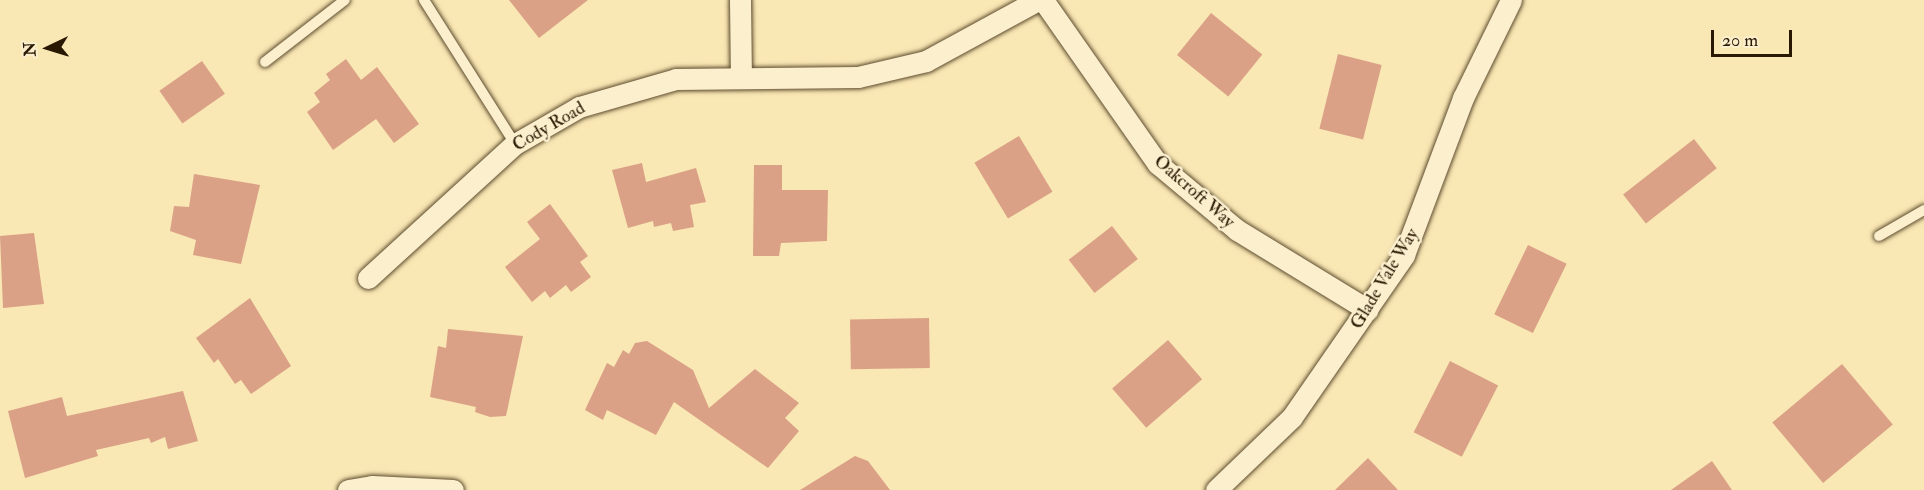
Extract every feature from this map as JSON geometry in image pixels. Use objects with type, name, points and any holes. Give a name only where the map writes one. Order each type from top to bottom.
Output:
[{"type":"street","points":[[740,0],[741,78]]},
{"type":"street","name":"Cody Road","points":[[368,278],[515,144],[579,107],[676,79],[858,77],[926,61],[1038,0]]},
{"type":"street","name":"Oakcroft Way","points":[[1043,0],[1158,164],[1237,230],[1368,310]]},
{"type":"street","name":"Glade Vale Way","points":[[1216,490],[1292,417],[1404,255],[1463,98],[1511,0]]},
{"type":"street","points":[[348,490],[372,486],[453,490]]},
{"type":"lane","points":[[265,62],[345,0]]},
{"type":"lane","points":[[424,0],[515,144]]},
{"type":"lane","points":[[1879,236],[1924,210]]},
{"type":"building","points":[[509,0],[588,0],[539,38]]},
{"type":"building","points":[[1211,13],[1262,55],[1228,97],[1177,55]]},
{"type":"building","points":[[1338,54],[1382,65],[1363,140],[1319,129]]},
{"type":"building","points":[[346,59],[361,80],[377,67],[419,124],[394,143],[376,119],[333,150],[307,112],[320,102],[314,93],[330,80],[326,74]]},
{"type":"building","points":[[202,61],[225,94],[182,124],[159,91]]},
{"type":"building","points":[[1019,136],[1052,192],[1008,218],[974,163]]},
{"type":"building","points":[[1694,139],[1717,168],[1646,224],[1623,194]]},
{"type":"building","points":[[642,163],[646,182],[696,168],[706,202],[690,205],[694,227],[673,231],[671,223],[654,227],[653,221],[628,228],[612,170]]},
{"type":"building","points":[[754,165],[782,165],[782,190],[828,190],[827,241],[781,243],[779,256],[753,256]]},
{"type":"building","points":[[194,174],[260,185],[241,264],[193,255],[196,240],[170,231],[174,206],[189,207]]},
{"type":"building","points":[[550,204],[588,256],[580,262],[591,277],[571,292],[566,285],[550,298],[545,291],[532,302],[505,267],[540,239],[527,222]]},
{"type":"building","points":[[1112,226],[1138,259],[1095,293],[1069,260]]},
{"type":"building","points":[[34,233],[44,304],[3,308],[0,236]]},
{"type":"building","points":[[1528,245],[1567,264],[1533,333],[1494,314]]},
{"type":"building","points":[[250,298],[291,366],[251,394],[241,380],[235,384],[218,359],[214,363],[196,338]]},
{"type":"building","points":[[929,318],[930,368],[851,369],[850,319]]},
{"type":"building","points":[[448,329],[523,336],[506,416],[490,417],[475,412],[476,407],[430,397],[438,346],[446,348]]},
{"type":"building","points":[[1168,340],[1202,379],[1146,428],[1112,389]]},
{"type":"building","points":[[647,341],[693,370],[709,408],[755,369],[799,403],[785,418],[799,431],[768,468],[674,402],[656,435],[607,410],[603,420],[585,410],[607,363],[614,367],[623,350],[629,354],[635,343]]},
{"type":"building","points":[[1450,361],[1498,386],[1462,457],[1414,432]]},
{"type":"building","points":[[1842,364],[1893,425],[1823,483],[1772,422]]},
{"type":"building","points":[[183,391],[198,441],[168,449],[165,437],[151,443],[149,438],[96,450],[98,456],[25,478],[8,411],[62,397],[67,416]]},
{"type":"building","points":[[855,456],[868,461],[890,490],[800,490]]},
{"type":"building","points":[[1368,458],[1398,490],[1335,490]]},
{"type":"building","points":[[1712,461],[1732,490],[1671,490]]}]
